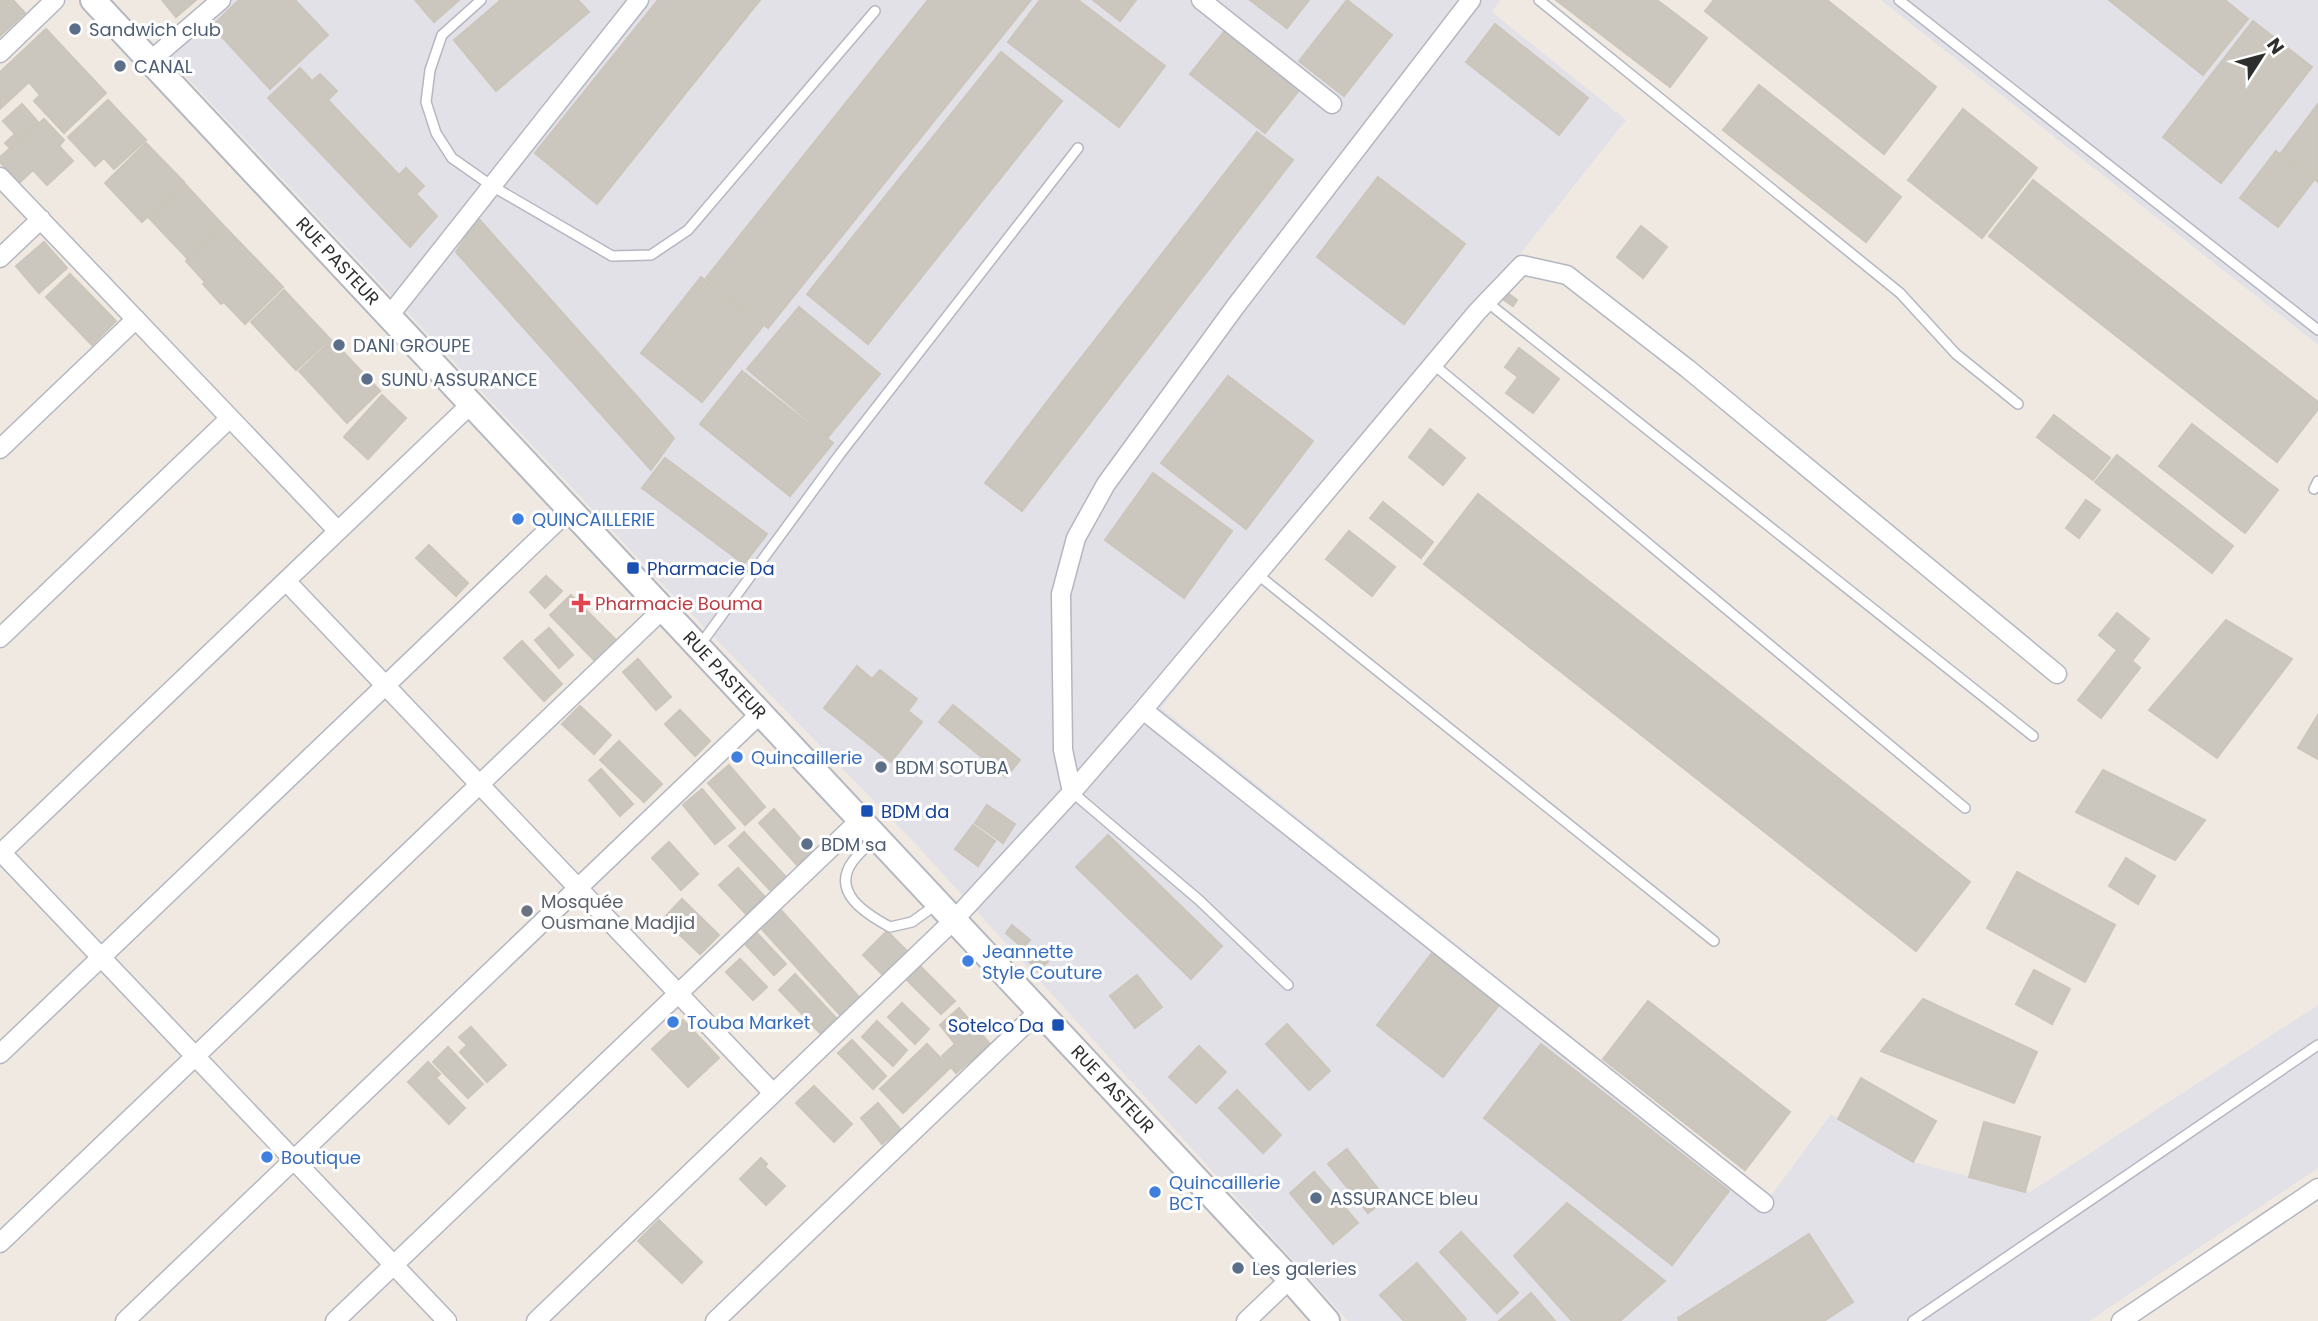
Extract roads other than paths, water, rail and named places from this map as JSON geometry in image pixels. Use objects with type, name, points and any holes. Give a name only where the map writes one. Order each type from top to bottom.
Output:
[{"type":"main road","name":"RUE PASTEUR","points":[[93,0],[1327,1321]]},
{"type":"street","points":[[0,53],[55,0]]},
{"type":"street","points":[[150,61],[221,0]]},
{"type":"street","points":[[389,316],[639,0]]},
{"type":"street","points":[[1202,0],[1332,104]]},
{"type":"street","points":[[1072,792],[1063,750],[1061,594],[1076,538],[1106,484],[1463,3]]},
{"type":"street","points":[[0,177],[338,531]]},
{"type":"street","points":[[0,258],[41,219]]},
{"type":"street","points":[[536,1321],[773,1093],[946,912],[1072,792],[1433,364],[1522,265],[1567,275],[1688,369],[2057,674]]},
{"type":"street","points":[[0,449],[136,319]]},
{"type":"street","points":[[447,1321],[1,853],[471,404]]},
{"type":"street","points":[[0,638],[230,418]]},
{"type":"street","points":[[0,1054],[569,509]]},
{"type":"street","points":[[286,581],[773,1093]]},
{"type":"street","points":[[0,1243],[663,609]]},
{"type":"street","points":[[1143,710],[1764,1203]]},
{"type":"street","points":[[125,1321],[761,713]]},
{"type":"street","points":[[335,1321],[678,993],[868,828]]},
{"type":"street","points":[[715,1321],[1040,1011]]},
{"type":"street","points":[[2121,1321],[2318,1188]]},
{"type":"street","points":[[1246,1321],[1290,1279]]},
{"type":"lane","points":[[481,0],[442,35],[430,70],[426,102],[436,132],[452,158],[492,186],[612,256],[651,255],[688,230],[875,12]]},
{"type":"lane","points":[[1539,0],[1900,293],[1956,354],[2018,404]]},
{"type":"lane","points":[[1899,0],[2318,330]]},
{"type":"lane","points":[[699,647],[840,454],[1078,148]]},
{"type":"lane","points":[[1487,302],[2033,736]]},
{"type":"lane","points":[[1433,364],[1965,808]]},
{"type":"lane","points":[[1257,574],[1714,941]]},
{"type":"lane","points":[[1072,792],[1199,900],[1288,985]]},
{"type":"lane","points":[[868,828],[845,882],[851,899],[890,927],[946,912]]},
{"type":"lane","points":[[1913,1321],[2318,1045]]},
{"type":"place","name":"Sandwich club","points":[[75,29]]},
{"type":"place","name":"CANAL","points":[[120,66]]},
{"type":"place","name":"DANI GROUPE","points":[[339,345]]},
{"type":"place","name":"SUNU ASSURANCE","points":[[367,379]]},
{"type":"place","name":"QUINCAILLERIE","points":[[518,519]]},
{"type":"place","name":"Pharmacie Da","points":[[633,568]]},
{"type":"place","name":"Pharmacie Bouma","points":[[581,603]]},
{"type":"place","name":"Quincaillerie","points":[[737,757]]},
{"type":"place","name":"BDM SOTUBA","points":[[881,767]]},
{"type":"place","name":"BDM da","points":[[867,811]]},
{"type":"place","name":"BDM sa","points":[[807,844]]},
{"type":"place","name":"Mosquée Ousmane Madjid","points":[[527,911]]},
{"type":"place","name":"Jeannette Style Couture","points":[[968,961]]},
{"type":"place","name":"Touba Market","points":[[673,1022]]},
{"type":"place","name":"Sotelco Da","points":[[1058,1025]]},
{"type":"place","name":"Boutique","points":[[267,1157]]},
{"type":"place","name":"Quincaillerie BCT","points":[[1155,1192]]},
{"type":"place","name":"ASSURANCE bleu","points":[[1316,1198]]},
{"type":"place","name":"Les galeries","points":[[1238,1268]]}]
